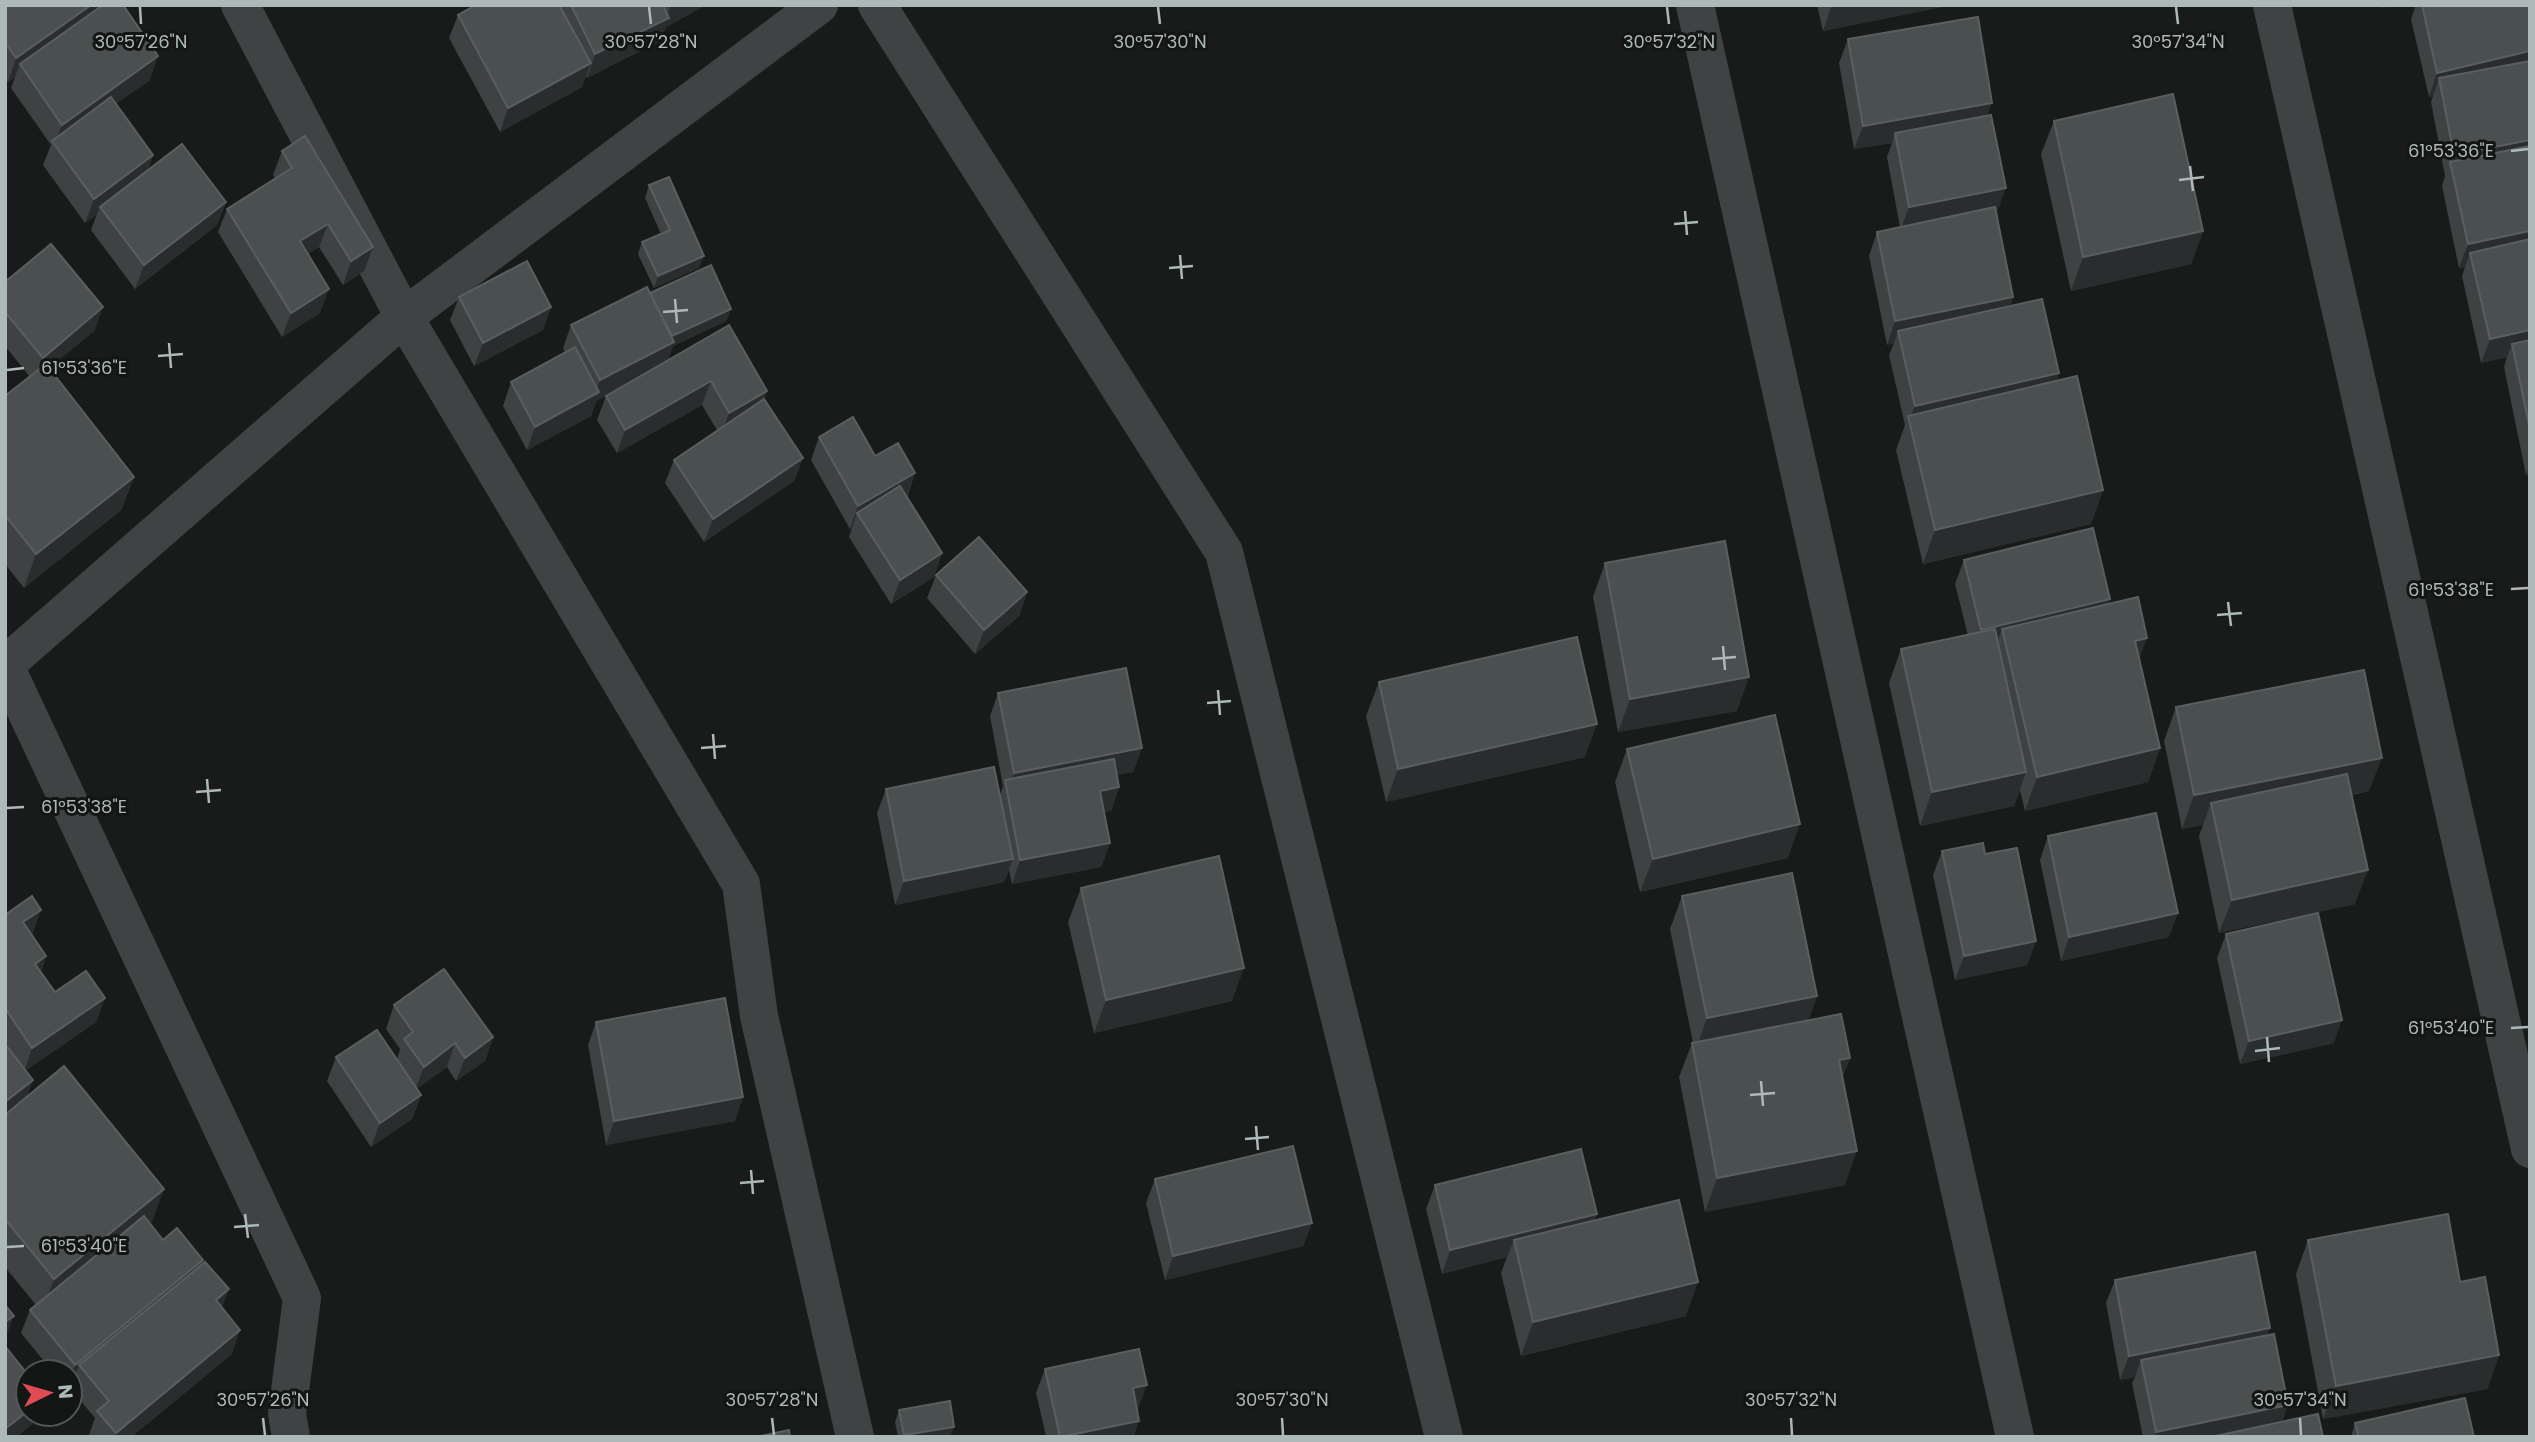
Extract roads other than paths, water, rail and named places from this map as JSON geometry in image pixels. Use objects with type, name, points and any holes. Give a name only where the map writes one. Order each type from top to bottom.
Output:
[{"type":"street","points":[[240,5],[404,317],[741,884],[759,1016],[855,1437]]},
{"type":"street","points":[[291,1437],[287,1414],[302,1298],[5,665],[404,317],[819,5]]},
{"type":"street","points":[[877,5],[1224,552],[1444,1437]]},
{"type":"street","points":[[1695,5],[2015,1437]]},
{"type":"street","points":[[2272,5],[2530,1149]]}]
